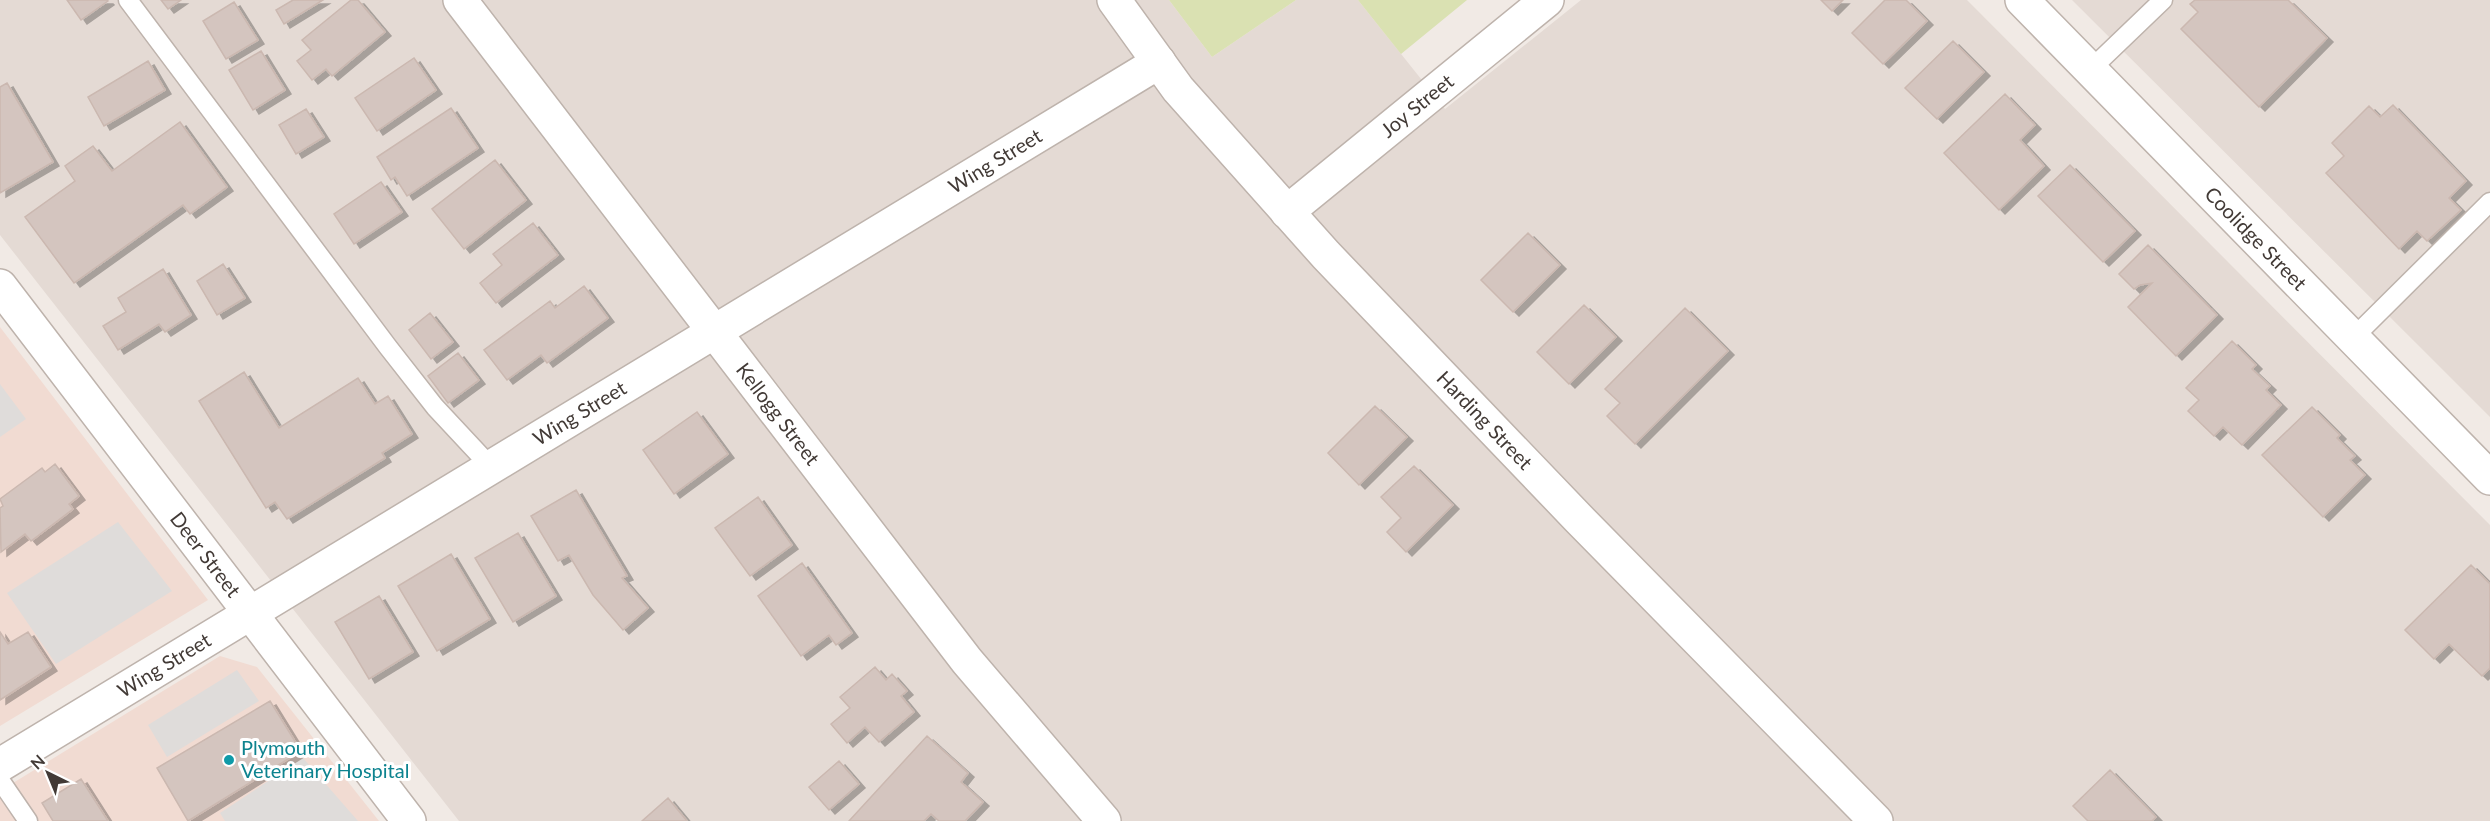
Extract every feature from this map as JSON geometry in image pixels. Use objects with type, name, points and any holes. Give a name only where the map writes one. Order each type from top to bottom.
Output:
[{"type":"street","name":"Kellogg Street","points":[[460,0],[713,333],[968,661],[1104,821]]},
{"type":"street","name":"Harding Street","points":[[1114,0],[1178,89],[1326,255],[1578,518],[1876,821]]},
{"type":"street","name":"Joy Street","points":[[1287,212],[1547,0]]},
{"type":"street","name":"Coolidge Street","points":[[2022,0],[2490,478]]},
{"type":"street","name":"Wing Street","points":[[0,765],[1159,62]]},
{"type":"street","name":"Deer Street","points":[[0,286],[409,821]]},
{"type":"lane","points":[[128,0],[388,347],[435,407],[491,468]]},
{"type":"lane","points":[[2090,70],[2163,0]]},
{"type":"lane","points":[[2352,339],[2490,202]]},
{"type":"lane","points":[[0,780],[28,821]]},
{"type":"shaded area","points":[[0,0],[1169,0],[1212,57],[1296,0],[1358,0],[1445,109],[1581,0],[1967,0],[2490,525],[2490,821],[459,821],[0,235]]},
{"type":"shaded area","points":[[2072,0],[2490,0],[2490,417],[2415,342]]},
{"type":"shaded area","points":[[0,327],[208,600],[0,726]]},
{"type":"shaded area","points":[[0,384],[26,419],[0,437]]},
{"type":"shaded area","points":[[118,522],[172,591],[56,664],[7,593]]},
{"type":"shaded area","points":[[220,656],[257,667],[379,821],[0,821],[0,791]]},
{"type":"shaded area","points":[[237,670],[259,701],[167,757],[148,725]]},
{"type":"shaded area","points":[[303,758],[358,821],[225,821],[220,813]]},
{"type":"green space","points":[[1169,0],[1296,0],[1212,57]]},
{"type":"green space","points":[[1358,0],[1467,0],[1401,54]]},
{"type":"building","points":[[67,0],[107,0],[108,1],[81,20]]},
{"type":"building","points":[[161,0],[181,0],[168,9]]},
{"type":"building","points":[[293,0],[323,0],[284,24],[276,10]]},
{"type":"building","points":[[351,0],[358,0],[385,32],[332,76],[326,69],[312,80],[297,61],[311,50],[302,40]]},
{"type":"building","points":[[1821,0],[1843,0],[1832,11]]},
{"type":"building","points":[[1885,0],[1906,0],[1927,21],[1883,64],[1852,33]]},
{"type":"building","points":[[2195,0],[2288,0],[2327,38],[2259,107],[2181,29],[2198,12],[2190,4]]},
{"type":"building","points":[[234,2],[258,40],[226,59],[203,21]]},
{"type":"building","points":[[1953,41],[1984,72],[1937,119],[1905,88]]},
{"type":"building","points":[[261,51],[285,90],[253,110],[229,70]]},
{"type":"building","points":[[414,58],[436,90],[377,131],[355,98]]},
{"type":"building","points":[[148,61],[165,90],[104,126],[88,97]]},
{"type":"building","points":[[7,83],[53,162],[0,193],[0,87]]},
{"type":"building","points":[[2005,94],[2035,125],[2020,140],[2044,166],[1999,210],[1944,153]]},
{"type":"building","points":[[2393,105],[2466,181],[2449,198],[2461,210],[2427,241],[2417,231],[2399,249],[2326,173],[2344,156],[2332,143],[2369,106],[2380,117]]},
{"type":"building","points":[[451,108],[478,148],[407,196],[395,177],[391,180],[377,157]]},
{"type":"building","points":[[306,109],[324,137],[296,154],[279,125]]},
{"type":"building","points":[[180,122],[227,187],[190,214],[183,205],[74,283],[25,217],[75,181],[65,166],[93,146],[112,171]]},
{"type":"building","points":[[495,160],[526,200],[464,249],[432,209]]},
{"type":"building","points":[[2070,165],[2135,231],[2103,262],[2038,196]]},
{"type":"building","points":[[381,182],[402,212],[354,244],[334,214]]},
{"type":"building","points":[[533,223],[558,255],[496,303],[480,283],[502,265],[493,254]]},
{"type":"building","points":[[1528,233],[1560,265],[1513,312],[1481,280]]},
{"type":"building","points":[[2148,245],[2217,315],[2176,356],[2128,307],[2152,283],[2140,285],[2134,289],[2119,274]]},
{"type":"building","points":[[223,264],[245,298],[217,315],[197,281]]},
{"type":"building","points":[[163,269],[191,315],[165,332],[159,324],[118,350],[103,326],[126,312],[118,298]]},
{"type":"building","points":[[584,286],[608,318],[547,363],[541,355],[507,380],[484,350],[550,301],[555,308]]},
{"type":"building","points":[[1584,305],[1616,337],[1569,384],[1537,352]]},
{"type":"building","points":[[1685,308],[1728,351],[1635,444],[1607,416],[1620,403],[1605,389]]},
{"type":"building","points":[[430,313],[453,342],[431,359],[409,330]]},
{"type":"building","points":[[2232,341],[2256,365],[2252,369],[2270,386],[2266,390],[2281,405],[2242,445],[2223,427],[2214,436],[2188,411],[2199,400],[2186,388]]},
{"type":"building","points":[[458,353],[479,380],[448,403],[428,376]]},
{"type":"building","points":[[244,372],[279,428],[358,378],[375,404],[388,396],[412,434],[382,453],[385,458],[287,519],[275,502],[266,508],[199,401]]},
{"type":"building","points":[[1375,406],[1407,437],[1359,485],[1328,453]]},
{"type":"building","points":[[2312,407],[2340,435],[2337,438],[2355,456],[2350,460],[2365,475],[2323,517],[2262,455]]},
{"type":"building","points":[[697,412],[728,454],[674,494],[643,450]]},
{"type":"building","points":[[55,464],[79,496],[69,504],[73,509],[31,541],[25,534],[1,552],[0,508],[3,506],[0,499],[42,468],[45,472]]},
{"type":"building","points":[[1414,466],[1453,505],[1406,552],[1387,532],[1401,518],[1381,497]]},
{"type":"building","points":[[576,490],[627,576],[622,578],[648,608],[623,630],[593,595],[569,555],[558,561],[531,516]]},
{"type":"building","points":[[758,497],[792,545],[750,576],[715,528]]},
{"type":"building","points":[[518,533],[556,596],[513,622],[475,558]]},
{"type":"building","points":[[451,554],[490,619],[437,651],[398,586]]},
{"type":"building","points":[[802,563],[852,633],[836,645],[829,635],[801,656],[758,596]]},
{"type":"building","points":[[2471,565],[2490,584],[2490,668],[2482,676],[2449,644],[2434,659],[2405,630]]},
{"type":"building","points":[[379,596],[413,652],[369,679],[335,622]]},
{"type":"building","points":[[0,632],[8,644],[28,632],[51,667],[0,700]]},
{"type":"building","points":[[875,667],[886,680],[892,674],[907,691],[901,696],[914,712],[879,742],[865,727],[847,743],[831,724],[850,708],[840,697]]},
{"type":"building","name":"Plymouth Veterinary Hospital","points":[[270,701],[301,751],[188,821],[157,768]]},
{"type":"building","points":[[927,736],[968,773],[961,782],[983,802],[965,821],[939,821],[931,814],[924,821],[849,821]]},
{"type":"building","points":[[839,761],[859,784],[829,810],[809,787]]},
{"type":"building","points":[[2110,770],[2156,817],[2152,821],[2088,821],[2073,806]]},
{"type":"building","points":[[81,779],[108,821],[53,821],[42,803]]},
{"type":"building","points":[[668,798],[687,821],[642,821]]},
{"type":"place","name":"Plymouth Veterinary Hospital","points":[[229,760]]}]
